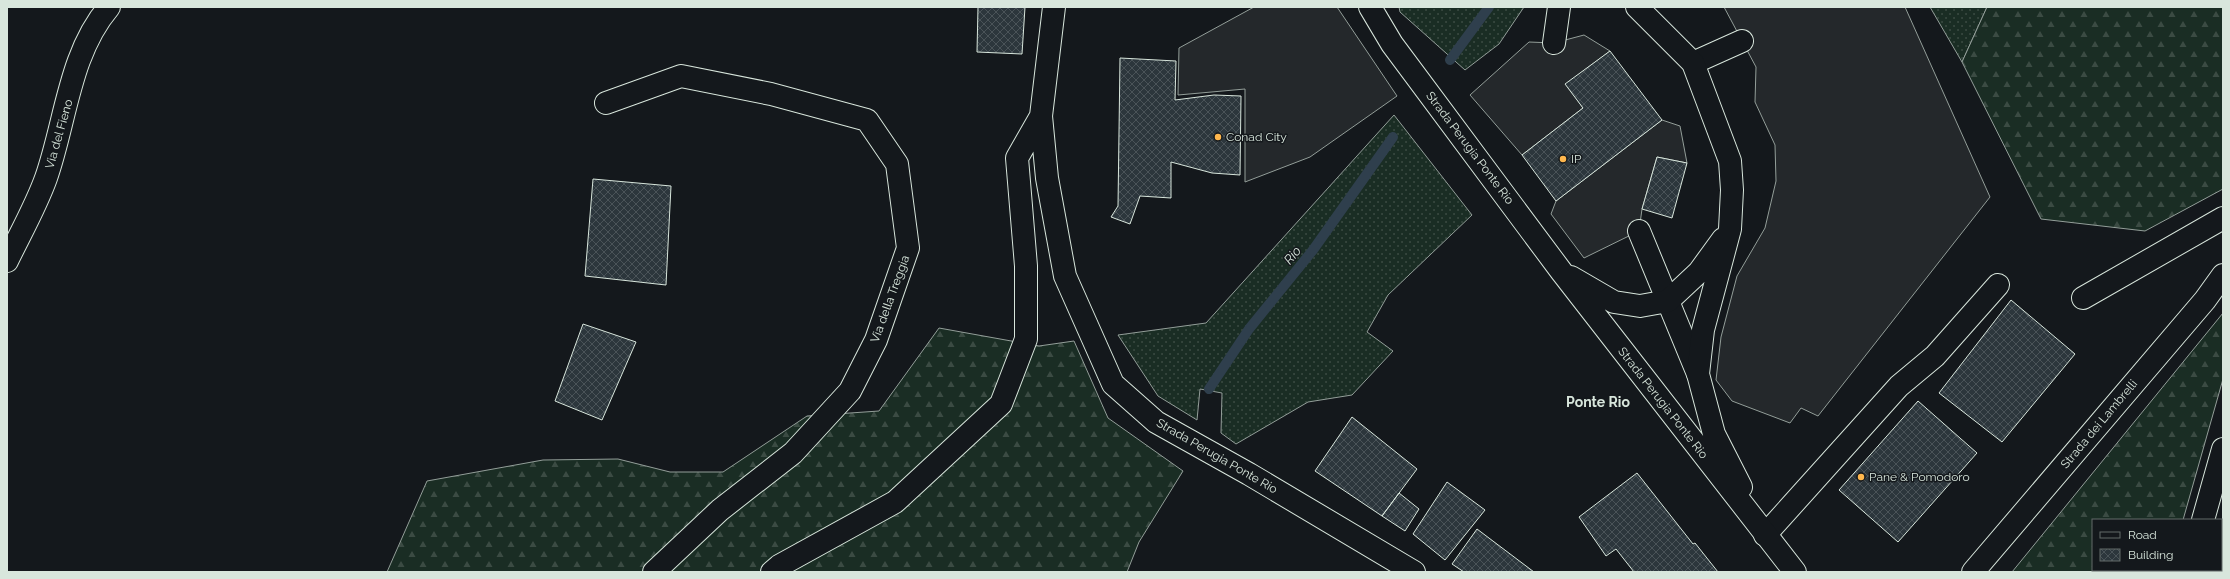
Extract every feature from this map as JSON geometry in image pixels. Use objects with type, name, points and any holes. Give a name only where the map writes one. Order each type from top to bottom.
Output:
[{"type":"street","name":"Via del Fieno","points":[[7,261],[46,179],[82,52],[98,21],[110,7]]},
{"type":"street","name":"Strada Perugia Ponte Rio","points":[[1054,7],[1040,116],[1047,178],[1065,276],[1113,384],[1156,422],[1249,474],[1414,572]]},
{"type":"street","name":"Strada Perugia Ponte Rio","points":[[1370,7],[1392,44],[1562,271],[1795,572]]},
{"type":"street","name":"Strada Perugia Ponte Rio","points":[[1383,7],[1392,44]]},
{"type":"street","points":[[1554,43],[1559,7]]},
{"type":"street","name":"Strada Perugia Ponte Rio","points":[[1637,7],[1694,63],[1730,160],[1732,190],[1730,229],[1703,330],[1698,374],[1714,434],[1765,535]]},
{"type":"street","points":[[1694,63],[1742,41]]},
{"type":"street","name":"Via della Treggia","points":[[606,103],[681,76],[771,94],[867,120],[897,164],[908,248],[876,340],[850,391],[793,453],[720,510],[654,572]]},
{"type":"street","points":[[772,572],[779,566],[895,502],[1001,404],[1026,339],[1026,266],[1017,158],[1040,116]]},
{"type":"street","points":[[2083,298],[2223,218]]},
{"type":"street","points":[[1668,301],[1699,272],[1730,229]]},
{"type":"street","points":[[1639,231],[1698,374]]},
{"type":"street","name":"Strada Perugia Ponte Rio","points":[[1562,271],[1614,302],[1640,306],[1668,301]]},
{"type":"street","name":"Strada dei Lambrelli","points":[[1973,572],[2205,300],[2223,275]]},
{"type":"street","points":[[1765,535],[1899,386],[1935,356],[1998,285]]},
{"type":"street","points":[[2203,519],[2223,449]]},
{"type":"green space","points":[[1399,7],[1524,7],[1499,44],[1465,70],[1400,12]]},
{"type":"green space","points":[[1930,7],[1987,7],[1962,62]]},
{"type":"green space","points":[[1987,7],[2223,7],[2223,189],[2145,231],[2041,219],[1962,62]]},
{"type":"green space","points":[[1394,115],[1472,215],[1388,295],[1367,332],[1393,351],[1352,395],[1308,402],[1236,444],[1221,433],[1222,393],[1200,389],[1197,420],[1158,396],[1118,335],[1206,323]]},
{"type":"green space","points":[[2223,313],[2223,379],[2183,519],[2092,519],[2092,571],[2169,572],[2012,572]]},
{"type":"green space","points":[[939,328],[1039,346],[1074,341],[1108,418],[1183,471],[1139,542],[1127,572],[387,572],[427,481],[543,460],[618,459],[670,472],[723,472],[807,416],[879,411]]},
{"type":"shaded area","points":[[1254,7],[1337,7],[1397,96],[1310,157],[1245,182],[1245,89],[1178,95],[1179,48]]},
{"type":"shaded area","points":[[1724,7],[1905,7],[1990,197],[1818,416],[1801,408],[1790,423],[1732,401],[1716,380],[1721,337],[1737,276],[1765,228],[1776,181],[1775,145],[1755,102],[1756,67]]},
{"type":"shaded area","points":[[1584,35],[1610,51],[1566,84],[1583,108],[1522,155],[1470,95],[1529,42],[1554,43]]},
{"type":"shaded area","points":[[1662,120],[1680,126],[1687,163],[1657,157],[1642,209],[1639,231],[1584,258],[1551,214],[1556,201]]},
{"type":"building","points":[[978,7],[1025,7],[1022,54],[977,52]]},
{"type":"building","points":[[1610,51],[1662,120],[1556,201],[1522,155],[1583,108],[1565,84]]},
{"type":"building","points":[[1120,58],[1176,61],[1175,100],[1214,95],[1241,96],[1240,175],[1212,173],[1171,162],[1171,198],[1140,196],[1130,224],[1111,217],[1118,206]]},
{"type":"building","points":[[1657,157],[1687,163],[1672,218],[1642,209]]},
{"type":"building","points":[[593,179],[671,186],[666,285],[585,276]]},
{"type":"building","points":[[2011,300],[2075,354],[2002,442],[1939,393]]},
{"type":"building","points":[[583,324],[636,342],[602,420],[555,401]]},
{"type":"building","points":[[1918,401],[1977,453],[1898,542],[1839,490]]},
{"type":"building","points":[[1352,417],[1417,469],[1382,516],[1315,471]]},
{"type":"building","points":[[1637,473],[1693,544],[1695,543],[1718,572],[1634,572],[1616,549],[1606,556],[1579,517]]},
{"type":"building","points":[[1447,482],[1485,510],[1445,560],[1413,534]]},
{"type":"building","points":[[1399,493],[1419,509],[1405,531],[1382,516]]},
{"type":"building","points":[[1477,529],[1534,572],[1464,572],[1452,564]]},
{"type":"waterway","name":"Rio","points":[[1450,60],[1489,7]]},
{"type":"waterway","name":"Rio","points":[[1209,389],[1249,329],[1313,250],[1393,137]]},
{"type":"place","name":"Conad City","points":[[1218,137]]},
{"type":"place","name":"IP","points":[[1563,159]]},
{"type":"place","name":"Pane & Pomodoro","points":[[1861,477]]},
{"type":"district","name":"Ponte Rio","points":[[1598,402]]}]
